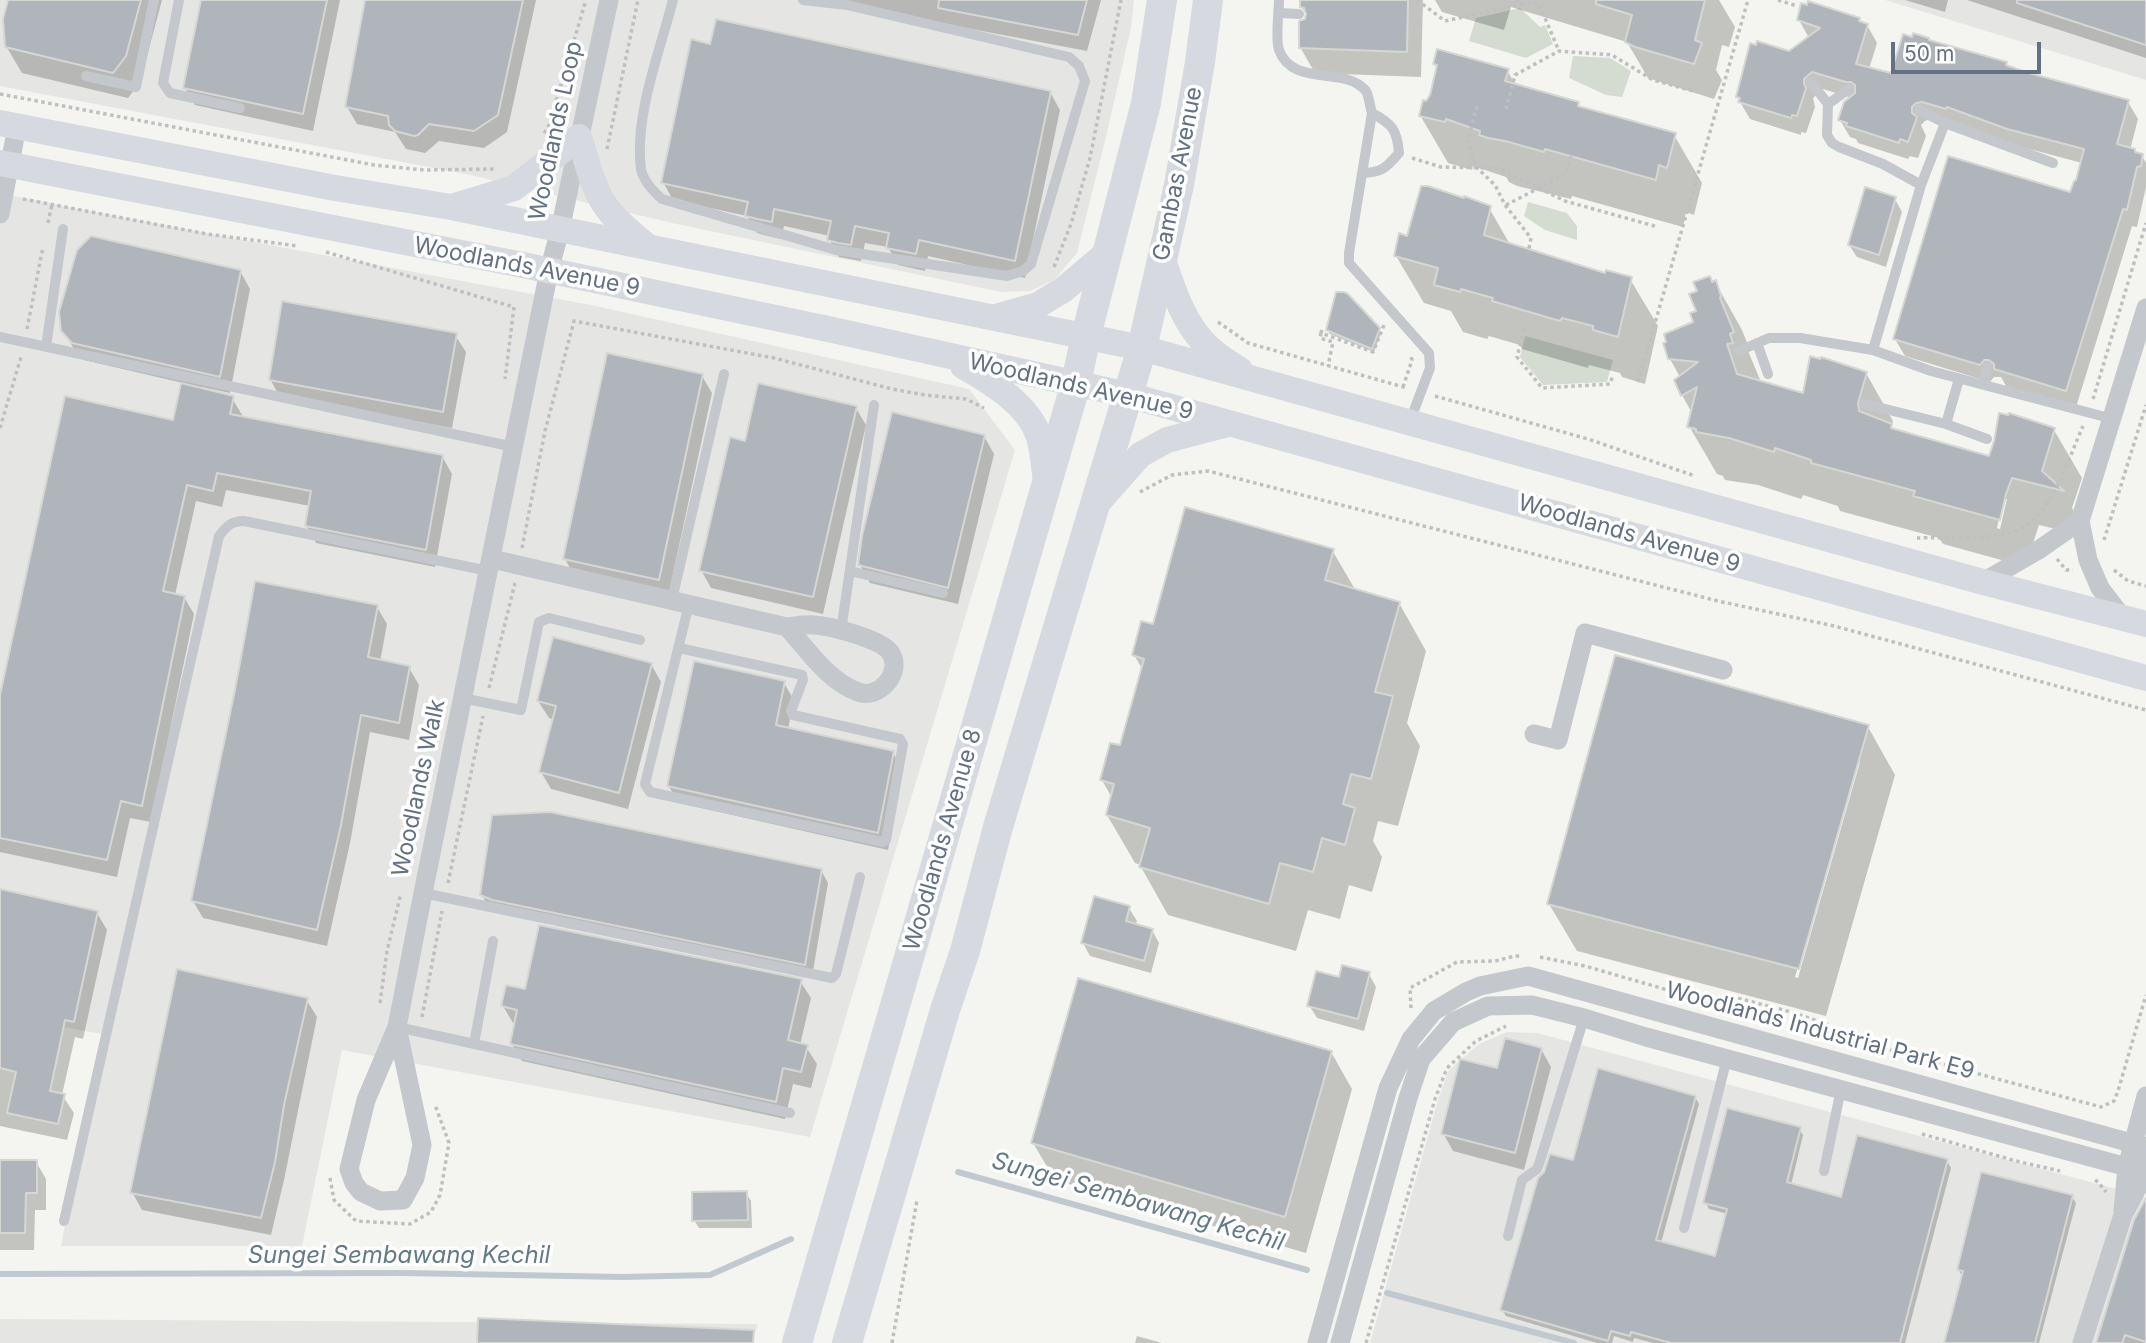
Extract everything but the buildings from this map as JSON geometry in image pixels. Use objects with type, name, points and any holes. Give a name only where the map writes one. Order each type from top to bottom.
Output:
[{"type":"main road","name":"Gambas Avenue","points":[[1086,336],[1146,103],[1162,0]]},
{"type":"main road","name":"Gambas Avenue","points":[[1142,348],[1179,185],[1208,0]]},
{"type":"main road","name":"Woodlands Avenue 9","points":[[9,125],[451,208],[1142,348],[1983,582],[2134,621]]},
{"type":"main road","points":[[451,208],[513,188],[579,137],[593,180],[606,206],[622,226],[651,249]]},
{"type":"main road","name":"Woodlands Avenue 9","points":[[5,165],[549,271],[1128,395],[2146,678]]},
{"type":"main road","points":[[994,317],[1038,305],[1063,289],[1108,252]]},
{"type":"main road","points":[[1162,257],[1177,301],[1193,328],[1208,347],[1253,380]]},
{"type":"main road","name":"Woodlands Avenue 8","points":[[797,1343],[1076,383],[1086,336]]},
{"type":"main road","points":[[847,1343],[1142,348]]},
{"type":"main road","points":[[945,355],[1001,389],[1022,409],[1038,435],[1046,482]]},
{"type":"main road","points":[[1095,506],[1140,455],[1167,440],[1230,423]]},
{"type":"street","name":"Woodlands Loop","points":[[549,271],[609,0]]},
{"type":"street","points":[[2,205],[9,125]]},
{"type":"street","name":"Woodlands Walk","points":[[397,1027],[422,1145],[415,1178],[403,1200],[380,1201],[361,1192],[349,1169],[366,1100],[397,1027],[422,892],[549,271]]},
{"type":"street","points":[[2134,621],[2100,588],[2088,560],[2080,522],[2146,308]]},
{"type":"street","points":[[1983,582],[2080,522]]},
{"type":"street","points":[[490,565],[519,566],[787,626],[814,625],[874,640],[890,652],[893,661],[893,672],[887,684],[874,693],[861,694],[847,687],[827,672],[787,626]]},
{"type":"street","points":[[1534,734],[1558,740],[1586,633],[1723,670]]},
{"type":"street","name":"Woodlands Industrial Park E9","points":[[1317,1343],[1388,1088],[1411,1039],[1434,1011],[1480,986],[1528,976],[2139,1145]]},
{"type":"street","points":[[1340,1343],[1421,1059],[1453,1022],[1488,1006],[1532,1005],[1584,1017],[1646,1037],[2141,1168]]},
{"type":"street","points":[[2082,1343],[2141,1168],[2139,1145],[2146,1096]]},
{"type":"lane","points":[[86,76],[134,87],[138,85],[155,0]]},
{"type":"lane","points":[[179,0],[163,83],[166,89],[170,93],[240,108]]},
{"type":"lane","points":[[673,0],[642,118],[641,171],[652,190],[663,199],[836,250],[1007,276],[1023,271],[1031,264],[1085,81],[1079,66],[1069,57],[847,5],[803,0]]},
{"type":"lane","points":[[1279,0],[1278,48],[1286,63],[1297,70],[1353,82],[1367,92],[1372,113],[1349,263],[1429,354],[1430,369],[1410,423]]},
{"type":"lane","points":[[1279,13],[1299,14]]},
{"type":"lane","points":[[1811,82],[1828,104],[1827,135],[1832,142],[1839,148],[1883,164],[1921,185]]},
{"type":"lane","points":[[1828,104],[1849,89]]},
{"type":"lane","points":[[1919,110],[1945,123],[2053,163]]},
{"type":"lane","points":[[1362,173],[1372,173],[1387,167],[1399,153],[1397,135],[1388,122],[1372,113]]},
{"type":"lane","points":[[1873,350],[1921,185],[1945,123]]},
{"type":"lane","points":[[46,347],[62,229]]},
{"type":"lane","points":[[0,337],[514,447]]},
{"type":"lane","points":[[1739,351],[1769,338],[1800,338],[1873,350],[1931,371],[2113,419]]},
{"type":"lane","points":[[1757,343],[1768,374]]},
{"type":"lane","points":[[1983,384],[1987,367]]},
{"type":"lane","points":[[679,648],[802,675],[803,680],[791,711],[793,715],[900,739],[903,744],[886,840],[883,842],[650,792],[645,784],[679,648],[680,602],[724,374]]},
{"type":"lane","points":[[1946,424],[1959,379]]},
{"type":"lane","points":[[1865,404],[1946,424],[1987,439]]},
{"type":"lane","points":[[841,631],[874,405]]},
{"type":"lane","points":[[64,1221],[219,536],[226,526],[234,521],[244,521],[490,565]]},
{"type":"lane","points":[[850,571],[943,593]]},
{"type":"lane","points":[[462,698],[522,710],[539,622],[544,619],[640,640]]},
{"type":"lane","points":[[422,892],[831,978],[836,974],[860,877]]},
{"type":"lane","points":[[474,1044],[494,942]]},
{"type":"lane","points":[[1508,1236],[1522,1180],[1537,1168],[1540,1161],[1584,1017]]},
{"type":"lane","points":[[397,1027],[790,1114]]},
{"type":"lane","points":[[1684,1227],[1727,1058]]},
{"type":"lane","points":[[1824,1171],[1841,1089]]},
{"type":"path","points":[[541,138],[548,128],[586,0]]},
{"type":"path","points":[[606,151],[638,0]]},
{"type":"path","points":[[1090,158],[1121,0]]},
{"type":"path","points":[[1417,0],[1446,21],[1535,2],[1539,5],[1559,51]]},
{"type":"path","points":[[1637,382],[1748,0]]},
{"type":"path","points":[[1778,0],[1797,5]]},
{"type":"path","points":[[1506,108],[1515,75],[1559,51],[1612,55],[1653,80],[1697,93]]},
{"type":"path","points":[[0,94],[374,165],[424,170],[503,169]]},
{"type":"path","points":[[1477,106],[1468,140],[1476,167],[1495,185],[1506,205],[1531,237],[1528,253]]},
{"type":"path","points":[[1506,205],[1566,174],[1571,156]]},
{"type":"path","points":[[1412,158],[1441,167],[1498,168],[1565,201],[1658,227]]},
{"type":"path","points":[[47,229],[52,204]]},
{"type":"path","points":[[2,205],[52,204],[206,234],[303,247]]},
{"type":"path","points":[[1909,538],[1997,535],[2022,529],[2050,500],[2089,412],[2146,223]]},
{"type":"path","points":[[0,428],[25,342],[44,242]]},
{"type":"path","points":[[316,249],[514,306]]},
{"type":"path","points":[[1216,320],[1248,343],[1588,439],[1702,479]]},
{"type":"path","points":[[1380,320],[1393,332]]},
{"type":"path","points":[[419,1032],[486,703],[519,566],[545,431],[573,321],[774,358],[892,389],[966,399],[992,412]]},
{"type":"path","points":[[1328,366],[1333,342],[1320,338],[1322,331],[1373,352],[1385,323]]},
{"type":"path","points":[[1524,329],[1517,357],[1542,388],[1610,384],[1613,375]]},
{"type":"path","points":[[1404,387],[1412,360],[1409,350]]},
{"type":"path","points":[[2103,551],[2146,405]]},
{"type":"path","points":[[1138,493],[1172,475],[1208,471],[1718,601],[1834,626],[2146,710]]},
{"type":"path","points":[[2111,568],[2128,581],[2146,586]]},
{"type":"path","points":[[1411,1010],[1410,988],[1457,961],[1495,961],[1527,956]]},
{"type":"path","points":[[1538,957],[1584,966],[1678,993],[1741,999],[1791,1012],[1824,1023],[1861,1042],[2084,1104],[2101,1107],[2114,1101]]},
{"type":"path","points":[[2117,1109],[2114,1101],[2146,995]]},
{"type":"path","points":[[1366,1343],[1435,1099],[1447,1068],[1476,1041],[1506,1026],[1516,1026]]},
{"type":"path","points":[[329,1177],[334,1200],[356,1221],[410,1224],[431,1212],[440,1195],[449,1143],[430,1095]]},
{"type":"path","points":[[1917,1132],[2016,1161],[2065,1172]]},
{"type":"path","points":[[2090,1178],[2098,1182],[2108,1195]]},
{"type":"shaded area","points":[[0,0],[1134,0],[1131,28],[1077,253],[1054,280],[1030,291],[1001,292],[672,223],[466,174],[0,86]]},
{"type":"shaded area","points":[[1885,0],[2146,0],[2146,80]]},
{"type":"shaded area","points":[[1520,8],[1540,27],[1545,25],[1553,44],[1526,58],[1469,41],[1476,18]]},
{"type":"shaded area","points":[[1573,56],[1610,58],[1631,71],[1622,97],[1606,95],[1569,78]]},
{"type":"shaded area","points":[[0,193],[596,306],[969,389],[1015,450],[810,1137],[342,1050],[302,1246],[61,1246],[102,1034],[0,1016]]},
{"type":"shaded area","points":[[1528,202],[1567,213],[1577,226],[1577,240],[1545,230],[1524,216]]},
{"type":"shaded area","points":[[1525,336],[1613,360],[1607,382],[1543,385],[1520,357]]},
{"type":"shaded area","points":[[1507,1032],[1537,1033],[2146,1197],[2146,1343],[1370,1343],[1438,1100],[1449,1070],[1479,1044]]},
{"type":"shaded area","points":[[0,1319],[758,1324],[752,1343],[0,1343]]},
{"type":"waterway","name":"Sungei Sembawang Kechil","points":[[958,1172],[1307,1270]]},
{"type":"waterway","name":"Sungei Sembawang Kechil","points":[[0,1274],[403,1273],[623,1277],[710,1275],[791,1239]]},
{"type":"waterway","name":"Sungei Sembawang Kechil","points":[[1387,1293],[1574,1343]]}]
